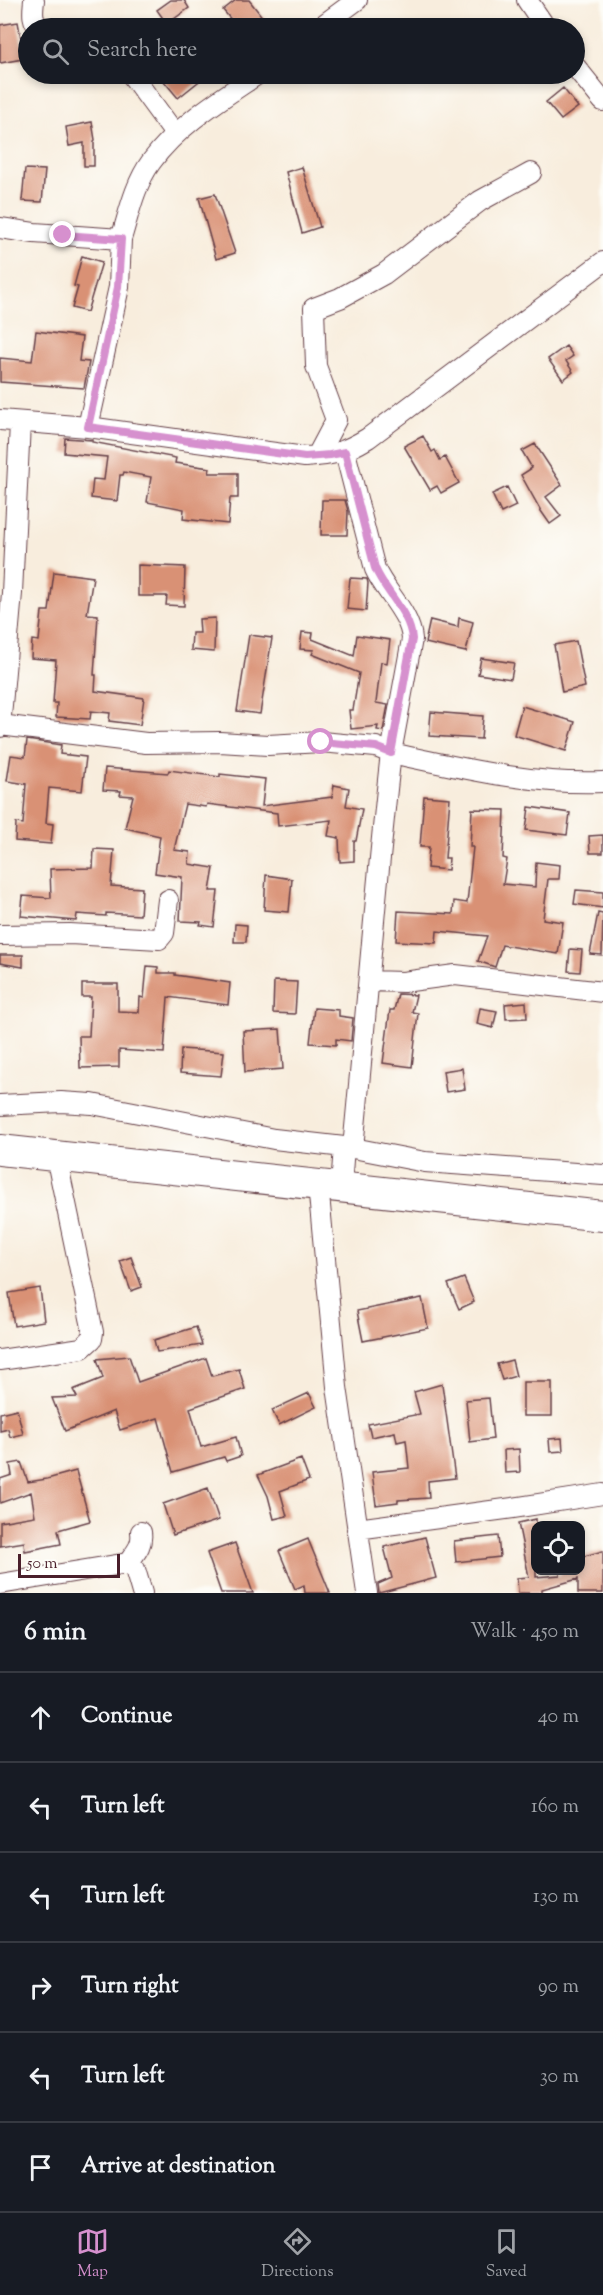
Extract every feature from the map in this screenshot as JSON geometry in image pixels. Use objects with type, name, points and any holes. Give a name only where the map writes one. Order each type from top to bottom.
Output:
[{"type":"highway","points":[[0,1150],[603,1216]]},
{"type":"street","points":[[34,0],[34,18]]},
{"type":"street","points":[[333,18],[357,0]]},
{"type":"street","points":[[527,0],[539,18]]},
{"type":"street","points":[[585,78],[603,101]]},
{"type":"street","points":[[138,84],[175,134]]},
{"type":"street","points":[[88,427],[118,287],[121,239],[135,193],[151,163],[175,134],[244,84]]},
{"type":"street","points":[[317,456],[336,420],[316,366],[314,308],[340,298],[384,274],[480,201],[531,173]]},
{"type":"street","points":[[0,228],[34,233],[121,239]]},
{"type":"street","points":[[0,420],[88,427],[276,453],[317,456],[345,452],[368,438],[603,262]]},
{"type":"street","points":[[20,423],[12,593],[0,726],[146,743],[220,742],[268,745],[321,742],[376,747],[391,753],[467,770],[572,783],[603,782]]},
{"type":"street","points":[[345,452],[375,568],[383,586],[412,630],[391,753],[378,870],[370,981],[348,1147],[330,1185],[337,1387],[367,1593]]},
{"type":"street","points":[[0,935],[79,934],[159,939],[164,933],[168,900]]},
{"type":"street","points":[[370,981],[403,982],[455,975],[603,992]]},
{"type":"street","points":[[0,1105],[61,1102],[92,1104],[274,1139],[348,1147],[425,1162],[603,1175]]},
{"type":"street","points":[[0,1360],[82,1348],[92,1340],[93,1332],[56,1156]]},
{"type":"street","points":[[357,1528],[603,1494]]},
{"type":"street","points":[[0,1584],[128,1563],[138,1550],[142,1540],[141,1532]]},
{"type":"street","points":[[128,1563],[135,1569],[142,1593]]},
{"type":"building","points":[[171,0],[184,0],[189,8],[175,18],[163,18],[157,10]]},
{"type":"building","points":[[236,0],[249,0],[263,18],[230,18],[223,10]]},
{"type":"building","points":[[18,22],[18,60],[0,63],[0,25]]},
{"type":"building","points":[[166,84],[196,84],[178,98]]},
{"type":"building","points":[[563,88],[578,107],[561,120],[546,102]]},
{"type":"building","points":[[92,122],[95,140],[94,166],[84,166],[84,143],[69,146],[66,127]]},
{"type":"building","points":[[302,167],[320,227],[302,233],[286,172]]},
{"type":"building","points":[[25,169],[45,170],[42,202],[22,201]]},
{"type":"building","points":[[215,194],[235,253],[216,259],[199,198]]},
{"type":"building","points":[[82,256],[102,262],[87,312],[72,308],[78,287],[74,286]]},
{"type":"building","points":[[36,331],[82,337],[79,361],[89,362],[84,388],[0,382],[0,358],[32,361]]},
{"type":"building","points":[[566,346],[573,356],[566,361],[573,372],[563,380],[548,359]]},
{"type":"building","points":[[423,436],[432,452],[435,450],[440,460],[445,457],[459,483],[441,493],[437,486],[430,490],[404,446]]},
{"type":"building","points":[[65,438],[92,440],[92,442],[176,458],[175,463],[210,468],[209,473],[238,473],[238,498],[230,498],[228,524],[183,519],[184,509],[147,502],[151,477],[124,472],[120,475],[117,501],[91,498],[93,479],[104,480],[107,457],[64,453]]},
{"type":"building","points":[[535,444],[562,485],[546,497],[561,516],[550,524],[521,475],[532,468],[522,451]]},
{"type":"building","points":[[507,487],[516,506],[501,513],[492,494]]},
{"type":"building","points":[[322,500],[345,500],[348,511],[347,535],[321,535]]},
{"type":"building","points":[[138,565],[185,567],[184,606],[166,605],[167,596],[138,596]]},
{"type":"building","points":[[54,572],[93,577],[87,614],[98,615],[95,691],[144,698],[140,725],[109,721],[110,713],[91,711],[90,719],[56,717],[57,703],[53,703],[56,660],[31,658],[32,640],[39,641],[42,611],[49,611]]},
{"type":"building","points":[[350,578],[367,579],[366,611],[347,609]]},
{"type":"building","points":[[215,618],[214,652],[191,650],[192,633],[200,633],[199,619]]},
{"type":"building","points":[[459,618],[473,622],[466,652],[425,643],[430,620],[458,627]]},
{"type":"building","points":[[302,632],[313,633],[312,639],[354,656],[357,635],[390,640],[387,663],[381,662],[376,703],[388,705],[383,731],[377,730],[378,726],[351,729],[349,710],[353,710],[359,673],[312,654],[314,650],[300,649]]},
{"type":"building","points":[[249,635],[272,638],[260,714],[237,711]]},
{"type":"building","points":[[576,641],[585,687],[562,692],[554,645]]},
{"type":"building","points":[[481,658],[514,663],[511,679],[478,674]]},
{"type":"building","points":[[522,706],[575,722],[566,751],[514,735]]},
{"type":"building","points":[[431,712],[483,716],[481,739],[429,736]]},
{"type":"building","points":[[27,740],[61,745],[60,754],[86,757],[82,791],[49,788],[46,823],[53,824],[51,844],[15,841],[16,823],[23,824],[26,784],[7,781],[11,755],[25,757]]},
{"type":"building","points":[[105,768],[168,773],[169,770],[220,777],[220,774],[265,779],[262,806],[332,797],[334,785],[349,788],[346,806],[362,809],[356,841],[354,841],[354,861],[340,862],[339,838],[328,836],[331,820],[278,826],[277,813],[207,804],[206,807],[185,804],[174,850],[190,852],[189,864],[214,868],[210,891],[218,891],[214,927],[200,925],[201,922],[180,921],[182,877],[155,873],[160,836],[125,828],[133,796],[120,795],[121,791],[103,790]]},
{"type":"building","points":[[424,796],[450,798],[445,858],[449,858],[448,870],[427,868],[429,847],[420,847]]},
{"type":"building","points":[[529,807],[570,813],[567,835],[526,830]]},
{"type":"building","points":[[472,809],[505,810],[503,858],[507,859],[503,884],[535,887],[536,862],[560,865],[559,879],[548,879],[543,919],[563,922],[558,954],[502,945],[495,967],[478,961],[487,936],[437,931],[436,943],[396,941],[398,911],[453,914],[454,901],[467,903],[473,847],[470,847]]},
{"type":"building","points":[[603,835],[603,853],[590,853],[589,836]]},
{"type":"building","points":[[94,849],[114,850],[111,886],[142,888],[140,915],[77,914],[76,921],[21,916],[23,896],[51,898],[50,869],[93,868]]},
{"type":"building","points":[[266,875],[292,879],[289,912],[264,910]]},
{"type":"building","points":[[576,890],[603,892],[603,908],[574,904]]},
{"type":"building","points":[[598,913],[603,914],[602,955],[590,954]]},
{"type":"building","points":[[235,924],[247,925],[246,942],[234,942]]},
{"type":"building","points":[[570,949],[582,950],[580,972],[568,971]]},
{"type":"building","points":[[0,955],[23,955],[23,967],[0,963]]},
{"type":"building","points":[[147,966],[158,967],[158,973],[175,973],[175,975],[230,983],[228,1005],[168,997],[164,1053],[119,1050],[119,1067],[80,1068],[79,1036],[89,1036],[91,997],[82,997],[82,984],[118,984],[118,1011],[139,1012],[140,997],[144,998]]},
{"type":"building","points":[[274,981],[297,982],[295,1014],[273,1013]]},
{"type":"building","points":[[398,994],[416,995],[412,1012],[418,1013],[412,1067],[383,1063],[390,1010],[394,1010]]},
{"type":"building","points":[[526,1002],[527,1018],[506,1019],[505,1004]]},
{"type":"building","points":[[314,1008],[339,1010],[339,1016],[353,1018],[351,1041],[336,1039],[336,1045],[310,1043]]},
{"type":"building","points":[[480,1008],[497,1011],[493,1028],[477,1024]]},
{"type":"building","points":[[280,1029],[283,1069],[245,1072],[243,1031]]},
{"type":"building","points":[[181,1049],[224,1052],[221,1076],[180,1073]]},
{"type":"building","points":[[462,1068],[465,1089],[446,1092],[443,1071]]},
{"type":"building","points":[[131,1257],[142,1287],[131,1291],[120,1261]]},
{"type":"building","points":[[464,1278],[474,1302],[459,1309],[448,1284]]},
{"type":"building","points":[[40,1288],[44,1321],[14,1326],[9,1293]]},
{"type":"building","points":[[422,1298],[428,1328],[363,1341],[357,1311]]},
{"type":"building","points":[[196,1327],[202,1345],[157,1352],[154,1340]]},
{"type":"building","points":[[129,1356],[138,1382],[206,1358],[212,1376],[239,1369],[245,1389],[190,1408],[201,1447],[236,1437],[241,1456],[226,1461],[224,1457],[173,1472],[158,1418],[120,1430],[114,1411],[65,1431],[52,1398],[77,1397],[73,1390],[103,1378],[97,1359]]},
{"type":"building","points":[[512,1360],[516,1376],[502,1380],[497,1364]]},
{"type":"building","points":[[523,1382],[552,1382],[552,1416],[523,1416]]},
{"type":"building","points":[[442,1384],[455,1478],[428,1481],[429,1498],[398,1500],[398,1502],[376,1505],[372,1472],[409,1468],[406,1440],[397,1442],[395,1432],[371,1437],[368,1424],[420,1414],[414,1392]]},
{"type":"building","points":[[309,1393],[316,1407],[279,1425],[272,1410]]},
{"type":"building","points":[[489,1398],[493,1439],[470,1442],[466,1400]]},
{"type":"building","points":[[17,1409],[23,1434],[10,1437],[8,1429],[0,1431],[0,1413]]},
{"type":"building","points":[[562,1438],[563,1451],[550,1452],[549,1439]]},
{"type":"building","points":[[519,1449],[520,1472],[505,1473],[504,1450]]},
{"type":"building","points":[[301,1459],[309,1480],[280,1491],[287,1516],[274,1519],[268,1496],[258,1475]]},
{"type":"building","points":[[21,1462],[28,1482],[76,1471],[90,1521],[58,1530],[61,1544],[25,1551],[24,1542],[0,1546],[0,1522],[35,1516],[31,1492],[0,1503],[0,1479],[12,1475],[10,1464]]},
{"type":"building","points":[[208,1488],[219,1520],[173,1535],[163,1504]]},
{"type":"building","points":[[536,1519],[536,1521],[531,1521],[531,1575],[536,1575],[536,1577],[585,1575],[585,1556],[603,1551],[603,1593],[578,1593],[578,1579],[542,1589],[542,1593],[518,1593],[517,1578],[529,1577],[518,1523]]},
{"type":"building","points":[[498,1536],[500,1557],[456,1562],[454,1541]]},
{"type":"building","points":[[425,1537],[436,1578],[379,1593],[378,1584],[392,1578],[384,1547]]},
{"type":"building","points":[[308,1539],[330,1593],[305,1593],[304,1585],[295,1589],[279,1551]]},
{"type":"building","points":[[235,1543],[253,1593],[221,1593],[207,1553]]},
{"type":"route","points":[[63,235],[121,239],[118,287],[88,427],[305,457],[345,452],[375,568],[383,586],[412,630],[412,639],[391,753],[376,747],[321,742]]}]
